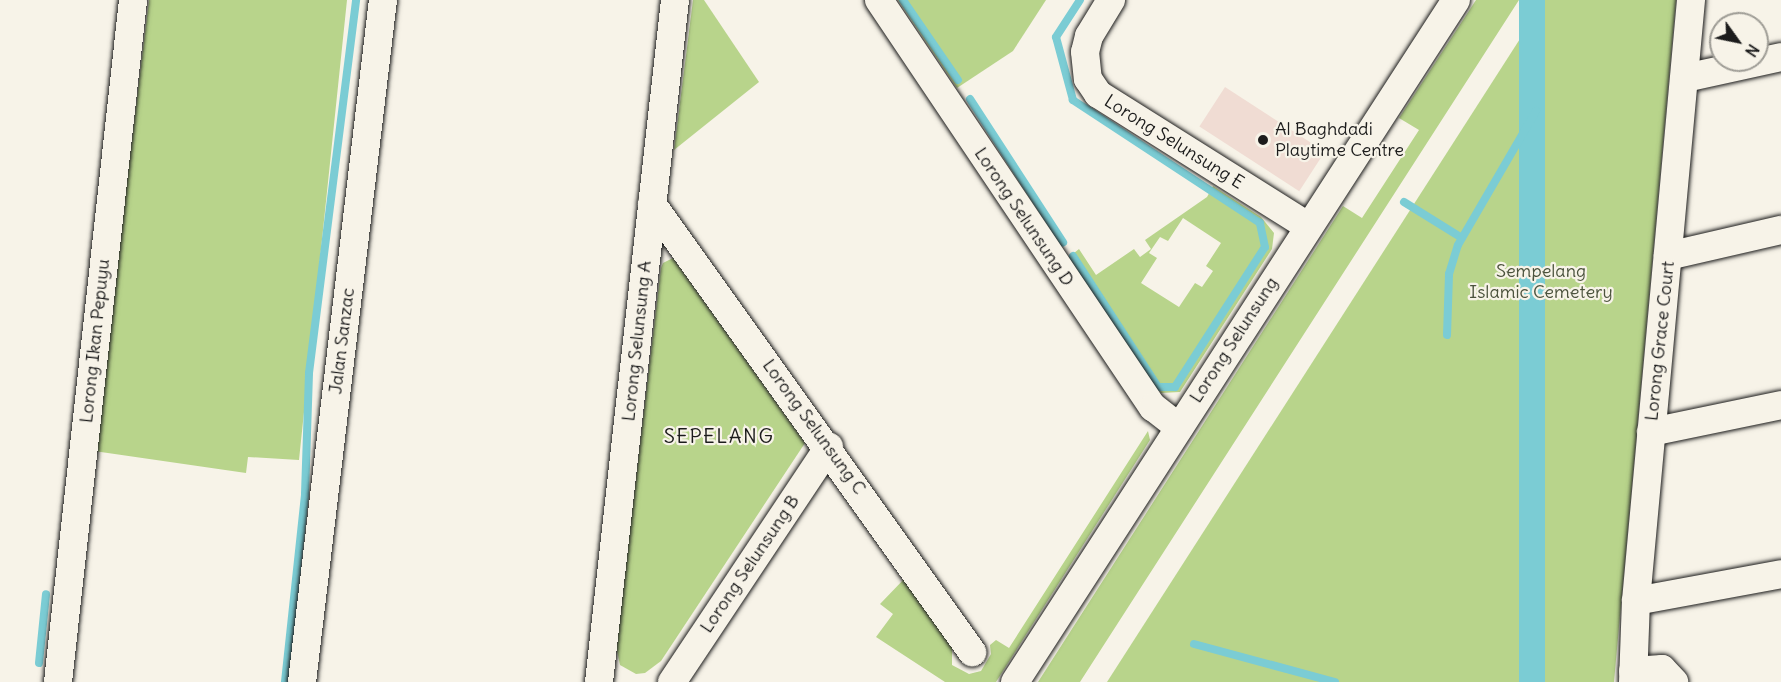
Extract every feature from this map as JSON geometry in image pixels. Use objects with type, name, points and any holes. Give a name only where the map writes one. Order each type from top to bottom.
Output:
[{"type":"street","name":"Lorong Ikan Pepuyu","points":[[58,682],[133,0]]},
{"type":"street","name":"Jalan Sanzac","points":[[302,682],[383,0]]},
{"type":"street","name":"Lorong Selunsung A","points":[[607,675],[652,204],[675,0]]},
{"type":"street","name":"Lorong Selunsung D","points":[[879,0],[1153,407],[1179,427]]},
{"type":"street","name":"Lorong Selunsung E","points":[[1111,0],[1089,36],[1085,52],[1088,79],[1098,94],[1308,226]]},
{"type":"street","name":"Lorong Selunsung","points":[[1015,682],[1456,0]]},
{"type":"street","name":"Lorong Grace Court","points":[[1633,676],[1636,601],[1691,0]]},
{"type":"street","points":[[1685,78],[1781,57]]},
{"type":"street","name":"Lorong Selunsung C","points":[[652,204],[829,447],[972,652]]},
{"type":"street","points":[[1668,255],[1781,230]]},
{"type":"street","points":[[1651,432],[1781,405]]},
{"type":"street","name":"Lorong Selunsung B","points":[[672,682],[829,447]]},
{"type":"street","points":[[1636,601],[1781,574]]},
{"type":"street","points":[[1633,676],[1662,669],[1674,682]]},
{"type":"shaded area","name":"Al Baghdadi Playtime Centre","points":[[1225,87],[1325,152],[1299,191],[1199,126]]},
{"type":"green space","points":[[149,0],[347,0],[299,460],[248,457],[246,473],[94,451]]},
{"type":"green space","points":[[693,0],[704,0],[759,82],[674,150]]},
{"type":"green space","points":[[898,0],[1046,0],[1013,51],[957,88]]},
{"type":"green space","points":[[1476,0],[1519,0],[1080,682],[1038,682],[1343,206],[1362,218],[1419,130],[1399,118]]},
{"type":"green space","name":"Sempelang Islamic Cemetery","points":[[1545,0],[1676,0],[1614,682],[1107,682]]},
{"type":"green space","points":[[1213,186],[1261,217],[1274,233],[1272,249],[1180,392],[1161,393],[1069,257],[1079,249],[1096,275],[1134,249],[1140,257],[1151,249],[1145,240],[1207,197]],"holes":[[[1183,218],[1221,243],[1206,266],[1213,271],[1202,287],[1195,283],[1179,307],[1141,283],[1157,258],[1149,253],[1160,237],[1168,241]]]},
{"type":"green space","points":[[673,258],[805,443],[661,661],[645,673],[636,674],[620,665],[616,646],[661,268],[663,263]]},
{"type":"green space","points":[[1148,431],[1150,440],[996,682],[945,682],[876,637],[893,614],[880,604],[906,577],[952,646],[952,665],[969,674],[981,671],[991,654],[990,645],[996,640],[1009,648]]},
{"type":"water","points":[[1519,0],[1545,0],[1545,682],[1519,682]]},
{"type":"waterway","points":[[285,682],[305,494],[309,373],[356,0]]},
{"type":"waterway","points":[[903,0],[958,80]]},
{"type":"waterway","points":[[1073,256],[1158,387],[1175,387],[1265,247],[1260,223],[1073,100],[1056,37],[1080,0]]},
{"type":"waterway","points":[[970,99],[1063,242]]},
{"type":"waterway","points":[[1447,335],[1449,274],[1458,245],[1536,111]]},
{"type":"waterway","points":[[1404,202],[1462,238]]},
{"type":"waterway","points":[[39,663],[46,594]]},
{"type":"waterway","points":[[1194,644],[1335,682]]},
{"type":"place","name":"Al Baghdadi Playtime Centre","points":[[1263,140]]},
{"type":"district","name":"SEPELANG","points":[[719,435]]}]
